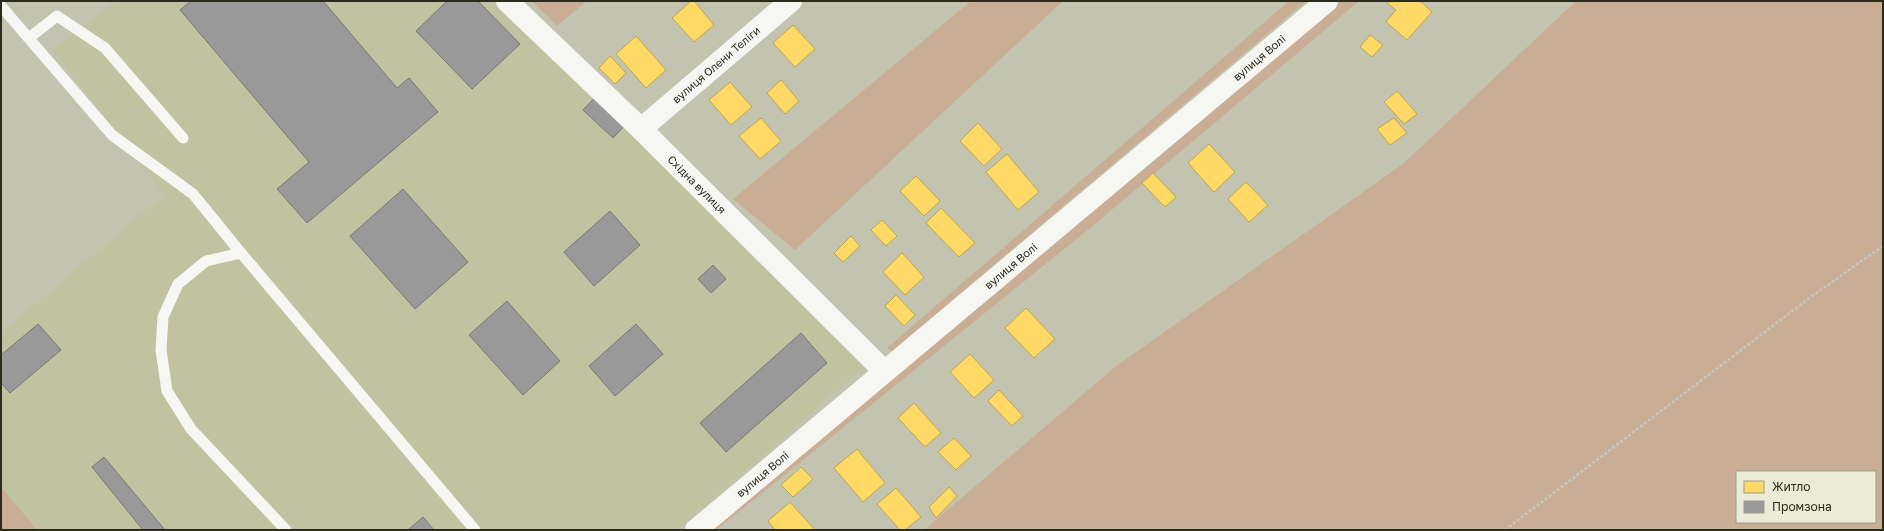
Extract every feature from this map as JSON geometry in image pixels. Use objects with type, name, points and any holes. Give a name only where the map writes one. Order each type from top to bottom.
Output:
[{"type":"street","name":"Східна вулиця","points":[[507,1],[641,129],[884,371]]},
{"type":"street","name":"вулиця Олени Теліги","points":[[641,129],[791,1]]},
{"type":"street","name":"вулиця Волі","points":[[696,530],[1326,1]]},
{"type":"lane","points":[[1,6],[112,135],[193,194],[475,530]]},
{"type":"lane","points":[[29,38],[57,16],[105,48],[183,138]]},
{"type":"lane","points":[[241,253],[206,261],[178,284],[163,317],[161,350],[167,391],[191,429],[286,530]]},
{"type":"path","points":[[1505,530],[1808,299],[1883,246]]},
{"type":"shaded area","points":[[115,1],[490,1],[619,117],[868,363],[678,530],[37,530],[1,487],[1,333],[164,195],[53,50]]},
{"type":"shaded area","points":[[532,1],[587,1],[557,26]]},
{"type":"shaded area","points":[[971,1],[1063,1],[795,250],[733,199]]},
{"type":"shaded area","points":[[1289,1],[1306,1],[892,351],[887,348]]},
{"type":"shaded area","points":[[1337,1],[1359,1],[1089,229],[716,530],[705,530]]},
{"type":"shaded area","points":[[1576,1],[1883,1],[1883,530],[924,530],[1115,367],[1403,164]]},
{"type":"shaded area","points":[[1,487],[37,530],[1,530]]},
{"type":"building: Житло","points":[[691,1],[694,1],[714,25],[694,42],[672,18]]},
{"type":"building: Житло","points":[[1420,1],[1432,12],[1407,40],[1386,22],[1396,10],[1386,2]]},
{"type":"building: Житло","points":[[793,25],[815,49],[795,67],[773,43]]},
{"type":"building: Житло","points":[[1370,35],[1383,45],[1372,57],[1360,47]]},
{"type":"building: Житло","points":[[636,36],[666,70],[646,88],[616,54]]},
{"type":"building: Житло","points":[[610,56],[626,73],[615,84],[599,68]]},
{"type":"building: Житло","points":[[781,80],[799,101],[785,114],[767,93]]},
{"type":"building: Житло","points":[[730,82],[752,107],[731,125],[709,100]]},
{"type":"building: Житло","points":[[1397,91],[1417,114],[1404,124],[1384,102]]},
{"type":"building: Житло","points":[[761,118],[781,141],[760,159],[739,136]]},
{"type":"building: Житло","points":[[1394,118],[1407,133],[1390,145],[1377,129]]},
{"type":"building: Житло","points":[[978,123],[1002,149],[984,166],[960,141]]},
{"type":"building: Житло","points":[[1209,144],[1235,172],[1214,192],[1188,163]]},
{"type":"building: Житло","points":[[1007,154],[1039,192],[1018,210],[986,172]]},
{"type":"building: Житло","points":[[1153,173],[1176,197],[1165,207],[1142,183]]},
{"type":"building: Житло","points":[[916,176],[940,201],[924,216],[900,191]]},
{"type":"building: Житло","points":[[1246,182],[1268,205],[1249,222],[1228,199]]},
{"type":"building: Житло","points":[[941,208],[975,243],[959,257],[926,223]]},
{"type":"building: Житло","points":[[882,220],[897,236],[886,246],[871,230]]},
{"type":"building: Житло","points":[[851,236],[860,246],[843,262],[834,253]]},
{"type":"building: Житло","points":[[902,253],[924,277],[905,295],[883,272]]},
{"type":"building: Житло","points":[[896,295],[915,315],[904,326],[885,306]]},
{"type":"building: Житло","points":[[1026,308],[1055,339],[1034,358],[1005,328]]},
{"type":"building: Житло","points":[[970,354],[994,380],[974,398],[950,372]]},
{"type":"building: Житло","points":[[999,390],[1023,416],[1012,426],[988,401]]},
{"type":"building: Житло","points":[[914,403],[941,433],[925,447],[898,418]]},
{"type":"building: Житло","points":[[954,438],[971,456],[956,470],[938,452]]},
{"type":"building: Житло","points":[[857,449],[885,483],[863,502],[834,468]]},
{"type":"building: Житло","points":[[801,467],[813,479],[793,497],[781,485]]},
{"type":"building: Житло","points":[[949,487],[957,496],[936,518],[929,507]]},
{"type":"building: Житло","points":[[896,488],[921,517],[905,530],[900,530],[877,504]]},
{"type":"building: Житло","points":[[790,502],[815,530],[775,530],[768,521]]},
{"type":"building: Промзона","points":[[191,1],[323,1],[397,88],[409,78],[438,112],[307,223],[277,189],[309,162],[180,10]]},
{"type":"building: Промзона","points":[[447,1],[478,1],[520,44],[472,89],[416,31]]},
{"type":"building: Промзона","points":[[599,93],[629,121],[613,138],[583,110]]},
{"type":"building: Промзона","points":[[403,189],[468,262],[415,309],[350,236]]},
{"type":"building: Промзона","points":[[610,211],[640,245],[594,286],[564,252]]},
{"type":"building: Промзона","points":[[713,265],[726,279],[711,293],[698,279]]},
{"type":"building: Промзона","points":[[507,301],[560,361],[523,395],[469,335]]},
{"type":"building: Промзона","points":[[38,324],[61,350],[10,393],[1,383],[1,355]]},
{"type":"building: Промзона","points":[[636,324],[663,354],[615,396],[589,366]]},
{"type":"building: Промзона","points":[[801,333],[827,363],[726,452],[700,423]]},
{"type":"building: Промзона","points":[[104,457],[165,530],[143,530],[92,467]]},
{"type":"building: Промзона","points":[[423,517],[434,530],[408,530]]}]
